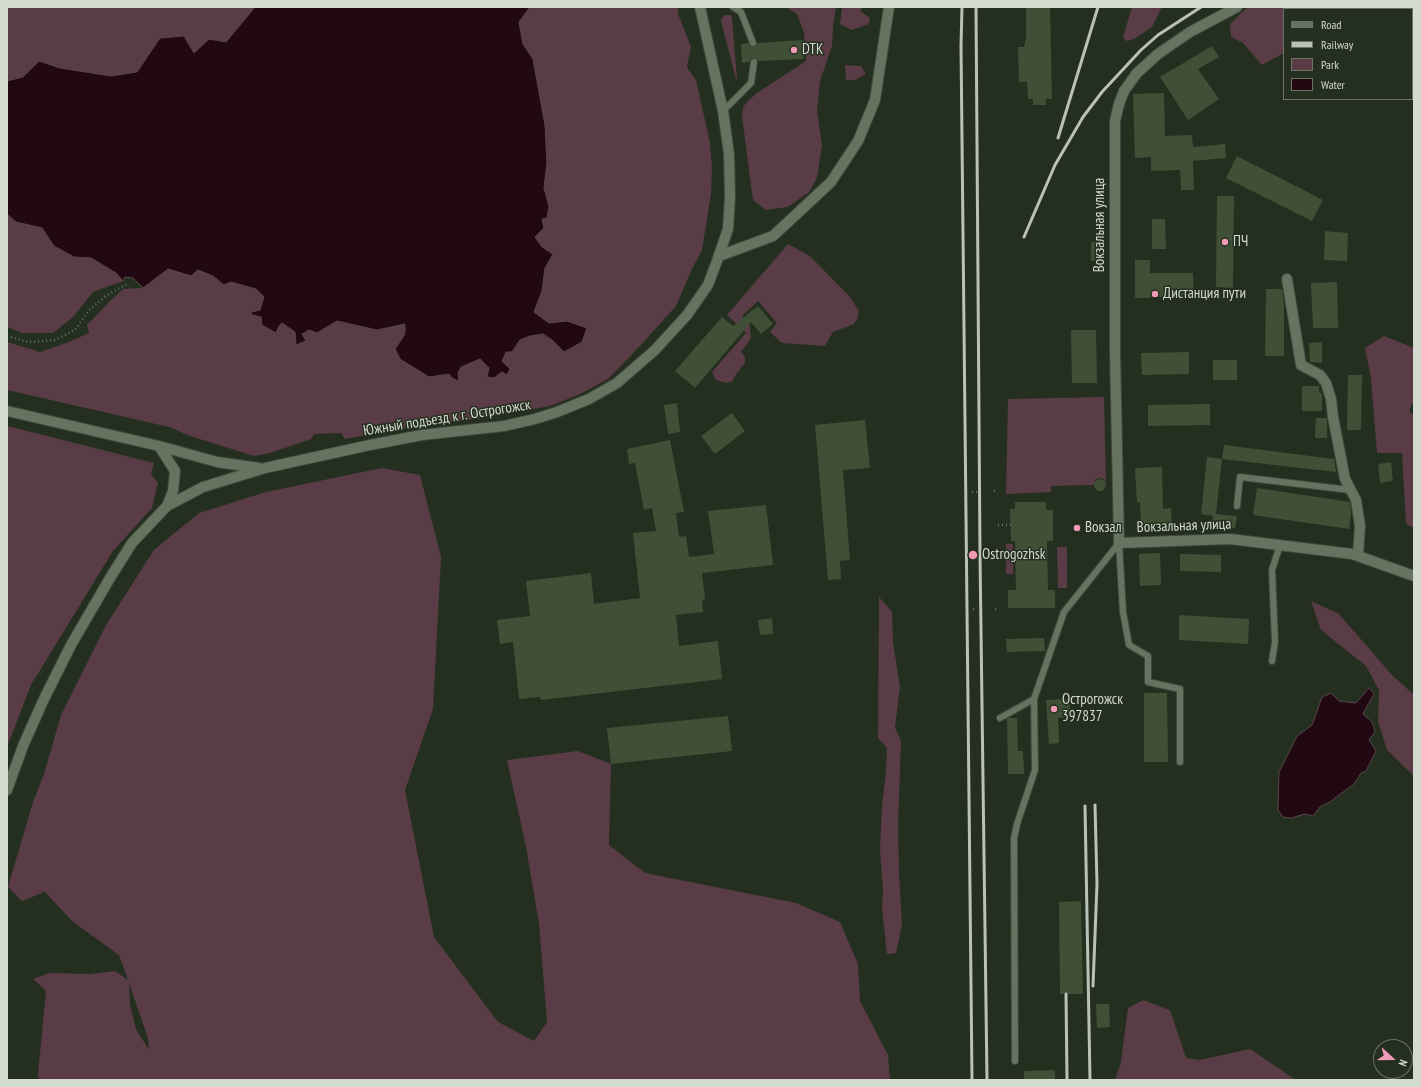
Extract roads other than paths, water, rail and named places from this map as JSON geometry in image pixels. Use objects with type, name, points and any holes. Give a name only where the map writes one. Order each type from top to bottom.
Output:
[{"type":"street","name":"Южный подъезд к г. Острогожск","points":[[265,468],[422,435],[504,426],[535,419],[589,399],[617,383],[655,350],[687,315],[708,285],[728,229],[730,154],[723,111],[700,7]]},
{"type":"street","points":[[719,256],[774,236],[831,182],[858,141],[875,100],[889,7]]},
{"type":"street","name":"Вокзальная улица","points":[[1237,7],[1190,32],[1158,54],[1137,74],[1124,91],[1115,121],[1115,352],[1119,543],[1230,539],[1352,554],[1414,576]]},
{"type":"street","points":[[1287,279],[1301,365],[1320,376],[1326,383],[1331,399],[1345,479],[1356,500],[1360,526],[1358,556]]},
{"type":"street","points":[[7,411],[159,446],[217,462],[265,468]]},
{"type":"street","points":[[159,446],[175,470],[173,491],[167,506]]},
{"type":"street","points":[[7,790],[23,746],[40,707],[71,645],[132,543],[167,506],[203,487],[265,468]]},
{"type":"lane","points":[[733,7],[741,12],[753,43]]},
{"type":"lane","points":[[723,111],[751,84],[754,62]]},
{"type":"lane","points":[[1237,506],[1240,477],[1350,490]]},
{"type":"lane","points":[[1015,1061],[1018,989],[1014,838],[1017,824],[1035,770],[1034,699],[1064,612],[1119,543]]},
{"type":"lane","points":[[1119,543],[1123,612],[1129,646],[1148,656],[1148,682],[1180,689],[1180,762]]},
{"type":"lane","points":[[1272,661],[1275,642],[1272,570],[1280,545]]},
{"type":"lane","points":[[1000,718],[1034,699]]},
{"type":"water","points":[[255,7],[530,7],[519,22],[523,44],[533,59],[545,125],[547,163],[544,188],[549,206],[547,218],[542,219],[544,228],[535,237],[542,247],[553,254],[545,268],[542,291],[534,312],[549,323],[567,321],[587,328],[582,342],[564,352],[552,340],[543,334],[530,336],[520,340],[512,352],[506,352],[502,361],[510,369],[507,375],[502,372],[494,378],[487,377],[489,368],[480,359],[461,367],[458,373],[459,381],[452,378],[449,374],[429,377],[400,359],[395,349],[405,334],[405,324],[377,330],[337,321],[317,333],[309,330],[302,334],[306,341],[296,345],[295,332],[282,323],[276,333],[262,325],[261,317],[252,315],[251,312],[260,310],[264,297],[256,289],[231,282],[224,285],[213,276],[198,270],[191,276],[168,269],[143,288],[133,278],[125,277],[123,281],[116,273],[91,258],[74,257],[54,246],[42,228],[16,222],[7,214],[7,81],[23,77],[39,61],[60,68],[111,76],[137,72],[160,38],[184,36],[194,53],[209,39],[226,42]]},
{"type":"water","points":[[1369,688],[1374,694],[1363,714],[1372,722],[1375,732],[1369,740],[1376,751],[1366,771],[1361,773],[1355,783],[1330,802],[1320,807],[1313,816],[1305,814],[1291,818],[1283,817],[1278,810],[1279,772],[1297,736],[1312,725],[1322,697],[1331,693],[1339,701],[1356,703]]},
{"type":"railway","points":[[962,7],[961,46],[972,1080]]},
{"type":"railway","points":[[976,7],[980,555],[987,1080]]},
{"type":"railway","points":[[1058,138],[1098,7]]},
{"type":"railway","points":[[1024,237],[1055,165],[1083,117],[1102,92],[1141,50],[1158,35],[1201,7]]},
{"type":"railway","points":[[1093,986],[1097,884],[1095,805]]},
{"type":"railway","points":[[1085,806],[1090,1080]]},
{"type":"railway","points":[[1066,994],[1067,1080]]},
{"type":"place","name":"DTK","points":[[794,50]]},
{"type":"place","name":"ПЧ","points":[[1225,242]]},
{"type":"place","name":"Дистанция пути","points":[[1155,294]]},
{"type":"place","name":"Вокзал","points":[[1077,528]]},
{"type":"place","name":"Ostrogozhsk","points":[[973,555]]},
{"type":"place","name":"Острогожск 397837","points":[[1054,709]]}]
